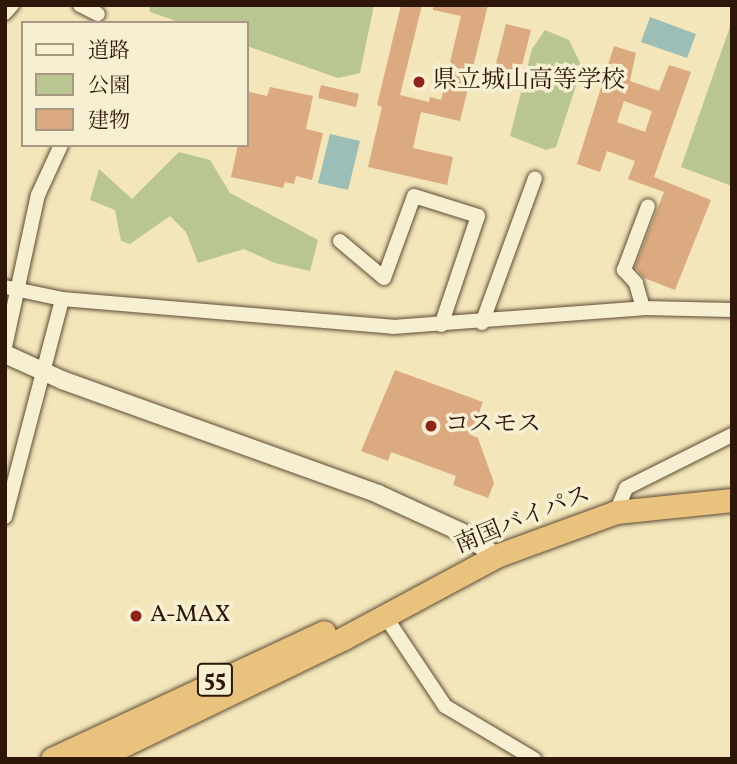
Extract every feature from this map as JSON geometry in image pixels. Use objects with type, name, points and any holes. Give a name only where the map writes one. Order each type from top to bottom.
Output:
[{"type":"highway","name":"南国バイパス","points":[[52,759],[111,749],[344,638],[383,613],[496,556],[616,512],[732,500]]},
{"type":"street","points":[[5,13],[12,5]]},
{"type":"street","points":[[80,5],[99,14]]},
{"type":"street","points":[[5,347],[11,289],[38,195],[60,147]]},
{"type":"street","points":[[482,323],[535,178]]},
{"type":"street","points":[[340,242],[384,278],[414,197],[478,216],[441,325]]},
{"type":"street","points":[[643,308],[636,283],[624,270],[648,206]]},
{"type":"street","points":[[11,289],[62,299],[319,323],[393,327],[482,323],[643,308],[732,310]]},
{"type":"street","points":[[5,517],[62,299]]},
{"type":"street","points":[[5,354],[42,372],[379,494],[461,532],[496,556]]},
{"type":"street","points":[[616,512],[626,488],[732,435]]},
{"type":"street","points":[[383,613],[446,706],[534,759]]},
{"type":"green space","points":[[149,5],[374,5],[360,73],[338,78],[248,46],[248,21],[176,21],[150,12]]},
{"type":"green space","points":[[732,21],[732,186],[681,167]]},
{"type":"green space","points":[[545,30],[569,40],[582,67],[556,147],[546,150],[510,136],[532,49]]},
{"type":"green space","points":[[179,152],[210,160],[230,193],[318,240],[310,271],[275,263],[244,249],[198,263],[186,232],[170,216],[130,244],[121,241],[115,210],[90,200],[99,169],[132,199]]},
{"type":"water","points":[[650,17],[696,34],[687,58],[641,42]]},
{"type":"water","points":[[330,134],[360,141],[348,190],[318,183]]},
{"type":"building","points":[[401,5],[422,5],[400,95],[429,102],[430,97],[441,100],[461,16],[433,10],[433,5],[488,5],[460,121],[421,112],[413,148],[453,157],[447,185],[368,167],[382,107],[377,105]]},
{"type":"building","points":[[506,24],[531,30],[518,81],[493,75]]},
{"type":"building","points":[[614,46],[636,53],[630,81],[659,91],[669,65],[691,72],[654,177],[711,200],[675,290],[644,278],[635,267],[664,192],[628,179],[635,161],[607,151],[600,172],[577,164]],"holes":[[[624,101],[652,111],[645,132],[617,122]]]},
{"type":"building","points":[[321,85],[359,94],[356,107],[318,98]]},
{"type":"building","points":[[270,87],[313,96],[306,129],[323,133],[312,180],[296,176],[294,184],[285,182],[283,188],[231,177],[238,147],[248,147],[249,92],[267,96]]},
{"type":"building","points":[[395,370],[483,402],[471,435],[478,438],[494,483],[488,498],[453,485],[456,476],[391,452],[388,461],[361,451]]},
{"type":"place","name":"県立城山高等学校","points":[[419,82]]},
{"type":"place","name":"コスモス","points":[[431,426]]},
{"type":"place","name":"A-MAX","points":[[136,616]]}]
